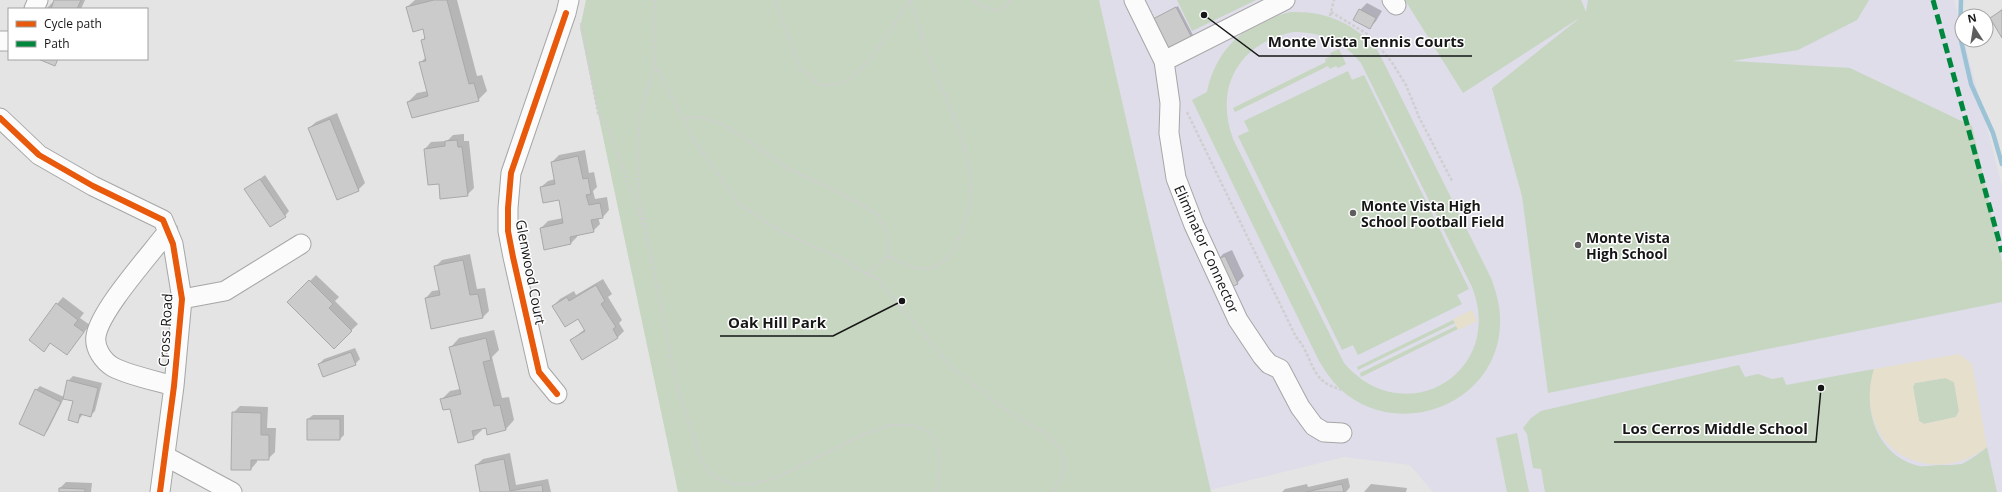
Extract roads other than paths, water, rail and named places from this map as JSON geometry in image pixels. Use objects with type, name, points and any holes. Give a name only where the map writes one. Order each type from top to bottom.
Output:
[{"type":"street","name":"Eliminator Connector","points":[[1134,0],[1164,61],[1170,103],[1169,133],[1176,178],[1194,225],[1238,320],[1262,356],[1269,364],[1280,369],[1300,407],[1314,426],[1324,432],[1342,433]]},
{"type":"street","points":[[1164,61],[1285,0]]},
{"type":"street","name":"Glenwood Court","points":[[557,394],[539,372],[508,231],[508,208],[511,173],[568,6]]},
{"type":"street","name":"Cross Road","points":[[0,118],[39,155],[93,186],[163,220],[168,231],[172,244],[182,299],[174,386],[160,492]]},
{"type":"street","points":[[168,231],[103,316],[96,337],[97,349],[112,367],[174,386]]},
{"type":"street","points":[[182,299],[225,291],[301,244]]},
{"type":"street","points":[[165,456],[232,492]]},
{"type":"waterway","points":[[1961,0],[1960,36],[1971,84],[1993,133],[2002,164]]},
{"type":"place","name":"Monte Vista Tennis Courts","points":[[1204,15]]},
{"type":"place","name":"Monte Vista High School Football Field","points":[[1353,213]]},
{"type":"place","name":"Monte Vista High School","points":[[1578,245]]},
{"type":"place","name":"Oak Hill Park","points":[[902,301]]},
{"type":"place","name":"Los Cerros Middle School","points":[[1821,388]]}]
